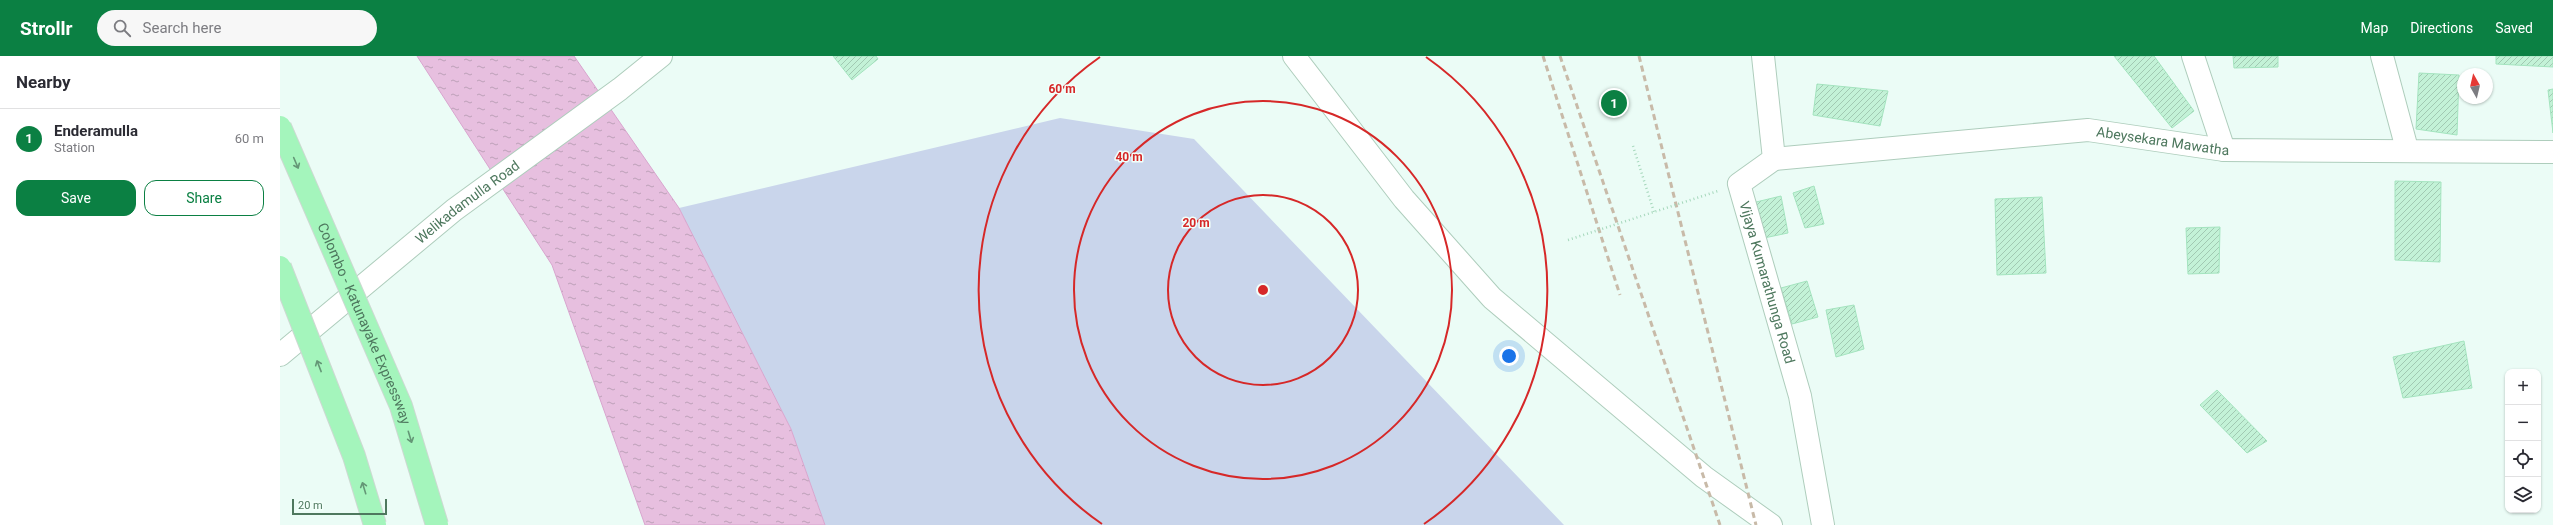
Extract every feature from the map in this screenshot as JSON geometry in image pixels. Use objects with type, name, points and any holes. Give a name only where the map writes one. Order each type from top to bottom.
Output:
[{"type":"highway","name":"Colombo - Katunayake Expressway","points":[[280,127],[401,406],[437,525]]},
{"type":"highway","points":[[280,267],[354,456],[375,525]]},
{"type":"street","name":"Welikadamulla Road","points":[[280,355],[454,210],[620,89],[661,56]]},
{"type":"street","points":[[1294,56],[1404,199],[1492,298],[1704,477],[1771,525]]},
{"type":"street","points":[[1763,56],[1774,159]]},
{"type":"street","points":[[2193,56],[2224,150]]},
{"type":"street","points":[[2382,56],[2406,149]]},
{"type":"street","name":"Abeysekara Mawatha","points":[[1774,159],[2088,130],[2224,150],[2406,149],[2553,152]]},
{"type":"street","name":"Vijaya Kumarathunga Road","points":[[1774,159],[1739,184],[1800,396],[1823,525]]},
{"type":"path","points":[[1633,146],[1654,212]]},
{"type":"path","points":[[1568,240],[1718,191]]},
{"type":"shaded area","points":[[1060,118],[1194,139],[1564,525],[825,525],[791,429],[679,208]]},
{"type":"water","points":[[417,56],[574,56],[679,208],[791,429],[825,525],[645,525],[552,265]]},
{"type":"building","points":[[833,56],[876,56],[878,59],[852,80]]},
{"type":"building","points":[[2114,56],[2154,56],[2194,111],[2172,128]]},
{"type":"building","points":[[2233,56],[2278,56],[2278,67],[2234,68]]},
{"type":"building","points":[[2496,56],[2553,56],[2553,67],[2496,64]]},
{"type":"building","points":[[2419,73],[2457,75],[2457,135],[2416,129]]},
{"type":"building","points":[[1817,84],[1888,91],[1880,126],[1813,115]]},
{"type":"building","points":[[2553,89],[2553,133],[2548,90]]},
{"type":"building","points":[[2395,181],[2441,182],[2440,262],[2395,260]]},
{"type":"building","points":[[1814,186],[1824,224],[1805,228],[1793,193]]},
{"type":"building","points":[[1781,196],[1788,233],[1764,238],[1756,202]]},
{"type":"building","points":[[2042,197],[2046,273],[1997,275],[1995,199]]},
{"type":"building","points":[[2220,227],[2219,273],[2188,274],[2186,228]]},
{"type":"building","points":[[1807,281],[1818,317],[1792,324],[1781,288]]},
{"type":"building","points":[[1854,305],[1864,349],[1836,357],[1826,310]]},
{"type":"building","points":[[2464,341],[2472,388],[2403,398],[2393,357]]},
{"type":"building","points":[[2217,390],[2267,441],[2247,453],[2200,405]]},
{"type":"railway","points":[[1543,56],[1620,295]]},
{"type":"railway","points":[[1560,56],[1720,525]]},
{"type":"railway","points":[[1639,56],[1756,525]]},
{"type":"place","name":"Enderamulla","points":[[1614,103]]}]
